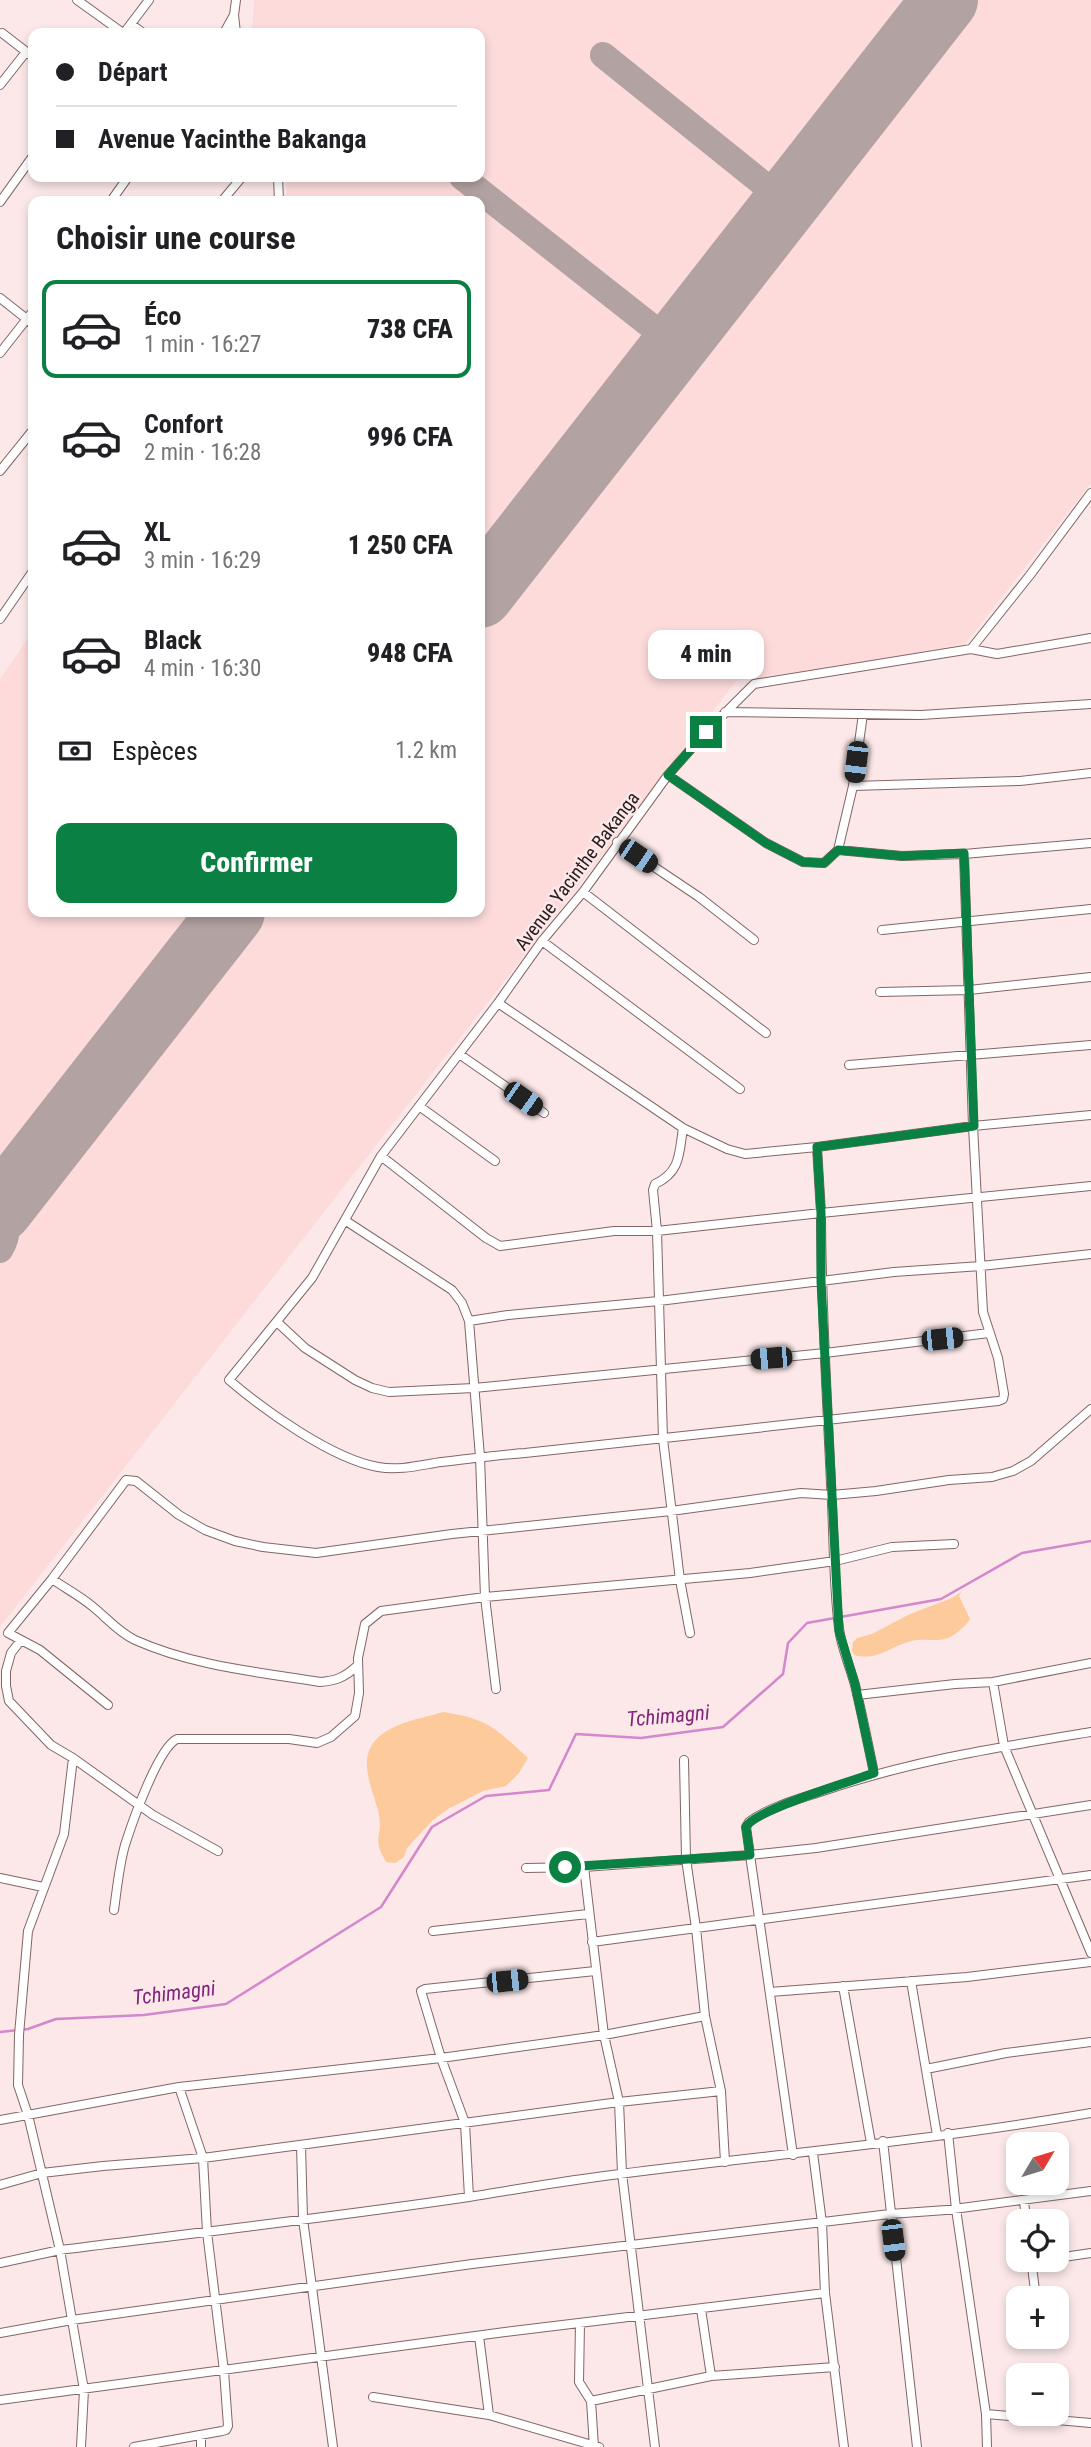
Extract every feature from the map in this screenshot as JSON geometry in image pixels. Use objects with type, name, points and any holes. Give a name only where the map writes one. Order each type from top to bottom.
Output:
[{"type":"street","points":[[77,0],[117,28]]},
{"type":"street","points":[[128,28],[149,0]]},
{"type":"street","points":[[235,28],[236,0]]},
{"type":"street","points":[[227,28],[234,15]]},
{"type":"street","points":[[131,24],[136,28]]},
{"type":"street","points":[[2,33],[28,53]]},
{"type":"street","points":[[0,85],[28,57]]},
{"type":"street","points":[[0,202],[28,163]]},
{"type":"street","points":[[226,196],[238,182]]},
{"type":"street","points":[[0,298],[28,319]]},
{"type":"street","points":[[0,353],[28,323]]},
{"type":"street","points":[[0,471],[28,436]]},
{"type":"street","points":[[1091,493],[971,649],[997,653],[1091,638]]},
{"type":"street","points":[[0,619],[28,578]]},
{"type":"street","name":"Avenue Yacinthe Bakanga","points":[[346,1221],[381,1156],[542,941],[583,892],[617,842],[668,775],[754,684],[971,649]]},
{"type":"street","points":[[725,712],[921,715],[1091,704]]},
{"type":"street","points":[[668,775],[766,843],[803,862],[824,863],[838,850],[853,786],[863,714]]},
{"type":"street","points":[[853,786],[1020,781],[1091,773]]},
{"type":"street","points":[[617,842],[699,897],[754,940]]},
{"type":"street","points":[[838,850],[902,856],[1091,843]]},
{"type":"street","points":[[496,1689],[485,1597],[480,1457],[469,1321],[462,1303],[452,1290],[440,1279],[346,1221],[312,1278],[229,1380],[264,1408],[305,1434],[364,1464],[392,1469],[480,1457],[663,1439],[1003,1399],[998,1358],[983,1312],[964,853]]},
{"type":"street","points":[[583,892],[766,1033]]},
{"type":"street","points":[[882,930],[1091,909]]},
{"type":"street","points":[[542,941],[740,1089]]},
{"type":"street","points":[[880,992],[969,989],[1091,977]]},
{"type":"street","points":[[498,1003],[683,1128],[727,1149],[745,1154],[974,1126],[1091,1115]]},
{"type":"street","points":[[849,1065],[1091,1045]]},
{"type":"street","points":[[459,1054],[544,1113]]},
{"type":"street","points":[[419,1106],[495,1161]]},
{"type":"street","points":[[683,1128],[673,1172],[655,1184],[653,1190],[657,1231],[663,1439],[680,1580],[690,1633]]},
{"type":"street","points":[[817,1147],[839,1631],[857,1695],[874,1773]]},
{"type":"street","points":[[381,1156],[500,1246],[614,1231],[657,1231],[1091,1186]]},
{"type":"street","points":[[469,1321],[894,1272],[1091,1254]]},
{"type":"street","points":[[277,1322],[305,1348],[372,1388],[389,1392],[474,1388],[825,1353],[989,1333]]},
{"type":"street","points":[[0,1641],[52,1579],[126,1480],[130,1479],[179,1515],[205,1530],[235,1541],[316,1553],[483,1530],[671,1511],[801,1493],[832,1495],[992,1477],[1013,1471],[1031,1461],[1091,1409]]},
{"type":"street","points":[[114,1910],[125,1847],[139,1805],[166,1747],[177,1739],[289,1739],[317,1743],[331,1737],[355,1716],[359,1693],[357,1666],[365,1624],[381,1611],[485,1597],[680,1580],[835,1561],[892,1547],[954,1544]]},
{"type":"street","points":[[52,1579],[134,1639],[175,1655],[215,1665],[320,1682],[346,1676],[357,1666]]},
{"type":"street","points":[[8,1633],[40,1650],[108,1705]]},
{"type":"street","points":[[21,1640],[11,1653],[6,1671],[9,1702],[51,1745],[74,1758],[139,1805],[218,1851]]},
{"type":"street","points":[[857,1695],[993,1682],[1091,1663]]},
{"type":"street","points":[[993,1682],[1004,1746],[1091,1953]]},
{"type":"street","points":[[793,2155],[746,1827],[754,1818],[874,1773],[939,1758],[1091,1732]]},
{"type":"street","points":[[74,1758],[64,1834],[28,1931],[19,2035],[18,2085],[28,2115],[60,2250],[84,2390],[81,2447]]},
{"type":"street","points":[[684,1759],[686,1859],[705,2016],[721,2091],[726,2162]]},
{"type":"street","points":[[526,1868],[584,1867],[750,1855],[830,1846],[1091,1805]]},
{"type":"street","points":[[584,1867],[604,2035],[619,2102],[622,2173],[655,2447]]},
{"type":"street","points":[[592,1942],[1091,1875]]},
{"type":"street","points":[[0,1878],[43,1887]]},
{"type":"street","points":[[433,1931],[588,1914]]},
{"type":"street","points":[[771,1992],[911,1982],[1091,1962]]},
{"type":"street","points":[[469,2197],[465,2123],[441,2058],[421,1991],[595,1971]]},
{"type":"street","points":[[911,1982],[937,2135]]},
{"type":"street","points":[[843,1986],[871,2143]]},
{"type":"street","points":[[0,2120],[179,2087],[441,2058],[604,2035],[705,2016]]},
{"type":"street","points":[[926,2069],[1006,2053],[1091,2042]]},
{"type":"street","points":[[134,2447],[226,2430],[224,2371],[207,2232],[203,2158],[179,2087]]},
{"type":"street","points":[[0,2185],[42,2173],[103,2165],[203,2158],[619,2102],[721,2091]]},
{"type":"street","points":[[0,2263],[60,2250],[469,2197],[622,2173],[793,2155],[1091,2113]]},
{"type":"street","points":[[948,2133],[956,2209],[986,2414],[987,2447]]},
{"type":"street","points":[[883,2141],[917,2447]]},
{"type":"street","points":[[301,2145],[303,2219],[333,2447]]},
{"type":"street","points":[[813,2152],[822,2222],[825,2293],[844,2447]]},
{"type":"street","points":[[0,2333],[72,2320],[472,2264],[1091,2191]]},
{"type":"street","points":[[1024,2200],[1025,2209]]},
{"type":"street","points":[[1069,2256],[1091,2253]]},
{"type":"street","points":[[0,2400],[825,2293]]},
{"type":"street","points":[[701,2309],[711,2376]]},
{"type":"street","points":[[373,2398],[489,2415],[596,2447],[591,2402],[579,2382],[580,2323]]},
{"type":"street","points":[[478,2336],[489,2415]]},
{"type":"street","points":[[591,2402],[711,2376],[835,2367]]},
{"type":"street","points":[[986,2414],[1091,2423]]},
{"type":"street","points":[[201,2435],[201,2447]]},
{"type":"shaded area","points":[[254,0],[1091,0],[1091,483],[966,643],[869,662],[736,681],[0,1627],[0,679],[28,638],[28,917],[485,917],[485,196],[286,196],[287,182],[485,182],[485,28],[252,28]]},
{"type":"shaded area","points":[[961,1592],[959,1596],[970,1619],[961,1630],[950,1637],[908,1642],[871,1656],[854,1655],[853,1642],[857,1638],[872,1634]]},
{"type":"shaded area","points":[[443,1712],[471,1718],[490,1726],[528,1758],[519,1773],[506,1786],[483,1791],[448,1809],[433,1820],[407,1848],[404,1857],[395,1863],[386,1862],[378,1842],[379,1815],[367,1767],[369,1753],[374,1742],[393,1728]]},
{"type":"waterway","name":"Tchimagni","points":[[0,2032],[28,2029],[56,2019],[144,2015],[226,2004],[381,1907],[432,1827],[486,1796],[549,1790],[576,1734],[641,1738],[723,1727],[783,1674],[788,1643],[807,1623],[941,1599],[1022,1553],[1091,1541]]},
{"type":"taxiway","points":[[603,55],[787,203]]},
{"type":"taxiway","points":[[468,182],[675,345]]},
{"type":"taxiway","points":[[0,1179],[36,1162]]},
{"type":"taxiway","points":[[0,1250],[6,1233],[3,1204]]},
{"type":"runway","points":[[485,589],[945,0]]},
{"type":"runway","points":[[0,1209],[228,917]]},
{"type":"route","points":[[565,1867],[750,1855],[746,1827],[754,1818],[874,1773],[855,1684],[839,1631],[817,1147],[974,1126],[964,853],[902,856],[838,850],[824,863],[803,862],[766,843],[668,775],[706,732]]}]
